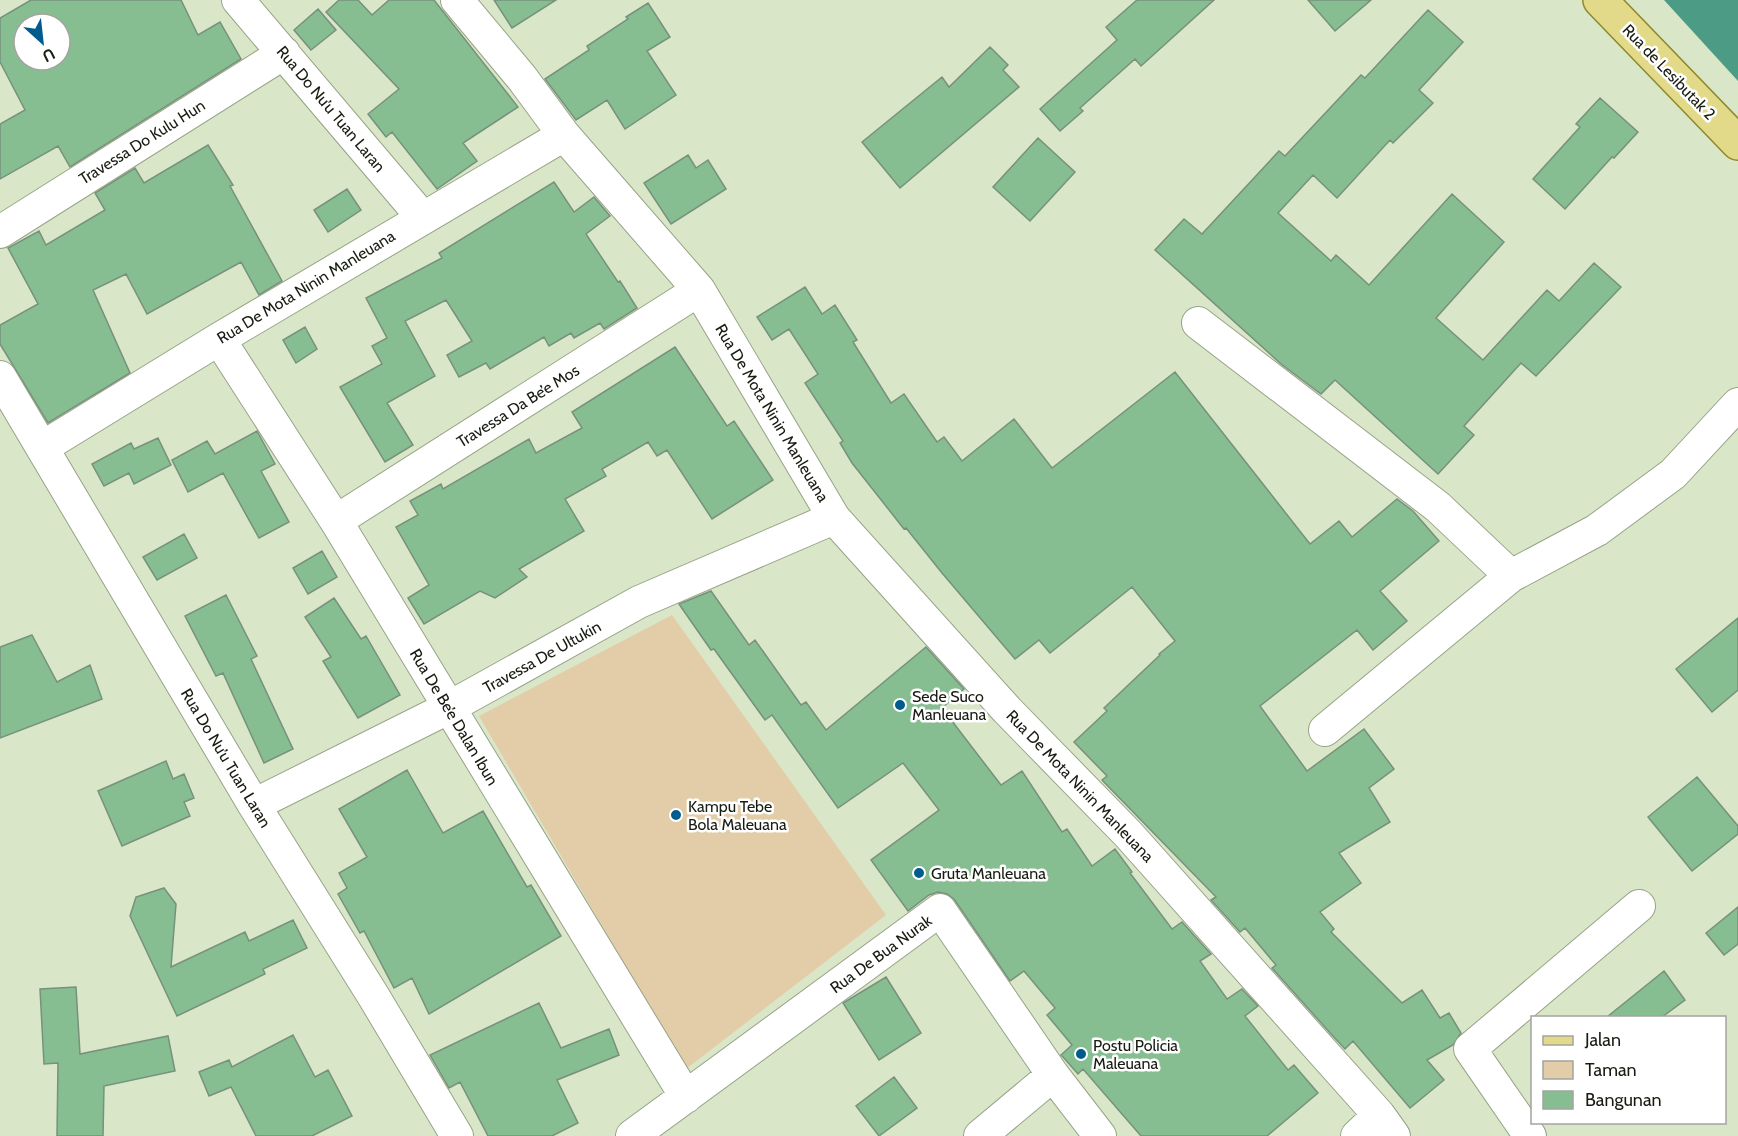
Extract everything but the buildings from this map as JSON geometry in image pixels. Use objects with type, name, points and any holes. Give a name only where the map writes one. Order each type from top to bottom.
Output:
[{"type":"main road","name":"Rua de Lesibutak 2","points":[[1600,0],[1738,143]]},
{"type":"street","name":"Rua Do Nu’u Tuan Laran","points":[[238,0],[423,218]]},
{"type":"street","points":[[457,0],[522,78],[564,135]]},
{"type":"street","name":"Travessa Do Kulu Hun","points":[[0,232],[284,53]]},
{"type":"street","name":"Rua De Mota Ninin Manleuana","points":[[43,447],[219,339],[564,135],[699,290],[834,518],[1007,710],[1128,834],[1377,1129]]},
{"type":"street","name":"Travessa Da Be’e Mos","points":[[336,521],[699,290]]},
{"type":"street","points":[[1198,323],[1438,507],[1511,576]]},
{"type":"street","name":"Rua De Be’e Dalan Ibun","points":[[219,339],[336,521],[686,1097]]},
{"type":"street","name":"Rua Do Nu’u Tuan Laran","points":[[0,377],[254,805],[375,997],[457,1136]]},
{"type":"street","points":[[1325,730],[1511,576],[1597,530],[1673,474],[1738,405]]},
{"type":"street","name":"Travessa De Ultukin","points":[[254,805],[448,708],[639,602],[834,518]]},
{"type":"street","points":[[1530,1136],[1470,1048],[1639,906]]},
{"type":"street","name":"Rua De Bua Nurak","points":[[686,1097],[940,910],[1053,1075],[1100,1136]]},
{"type":"street","points":[[980,1136],[1053,1075]]},
{"type":"street","points":[[632,1136],[686,1097]]},
{"type":"green space","name":"Kampu Tebe Bola Maleuana","points":[[672,615],[886,915],[686,1069],[479,716]]},
{"type":"water","points":[[1664,0],[1738,0],[1738,81]]},
{"type":"place","name":"Sede Suco Manleuana","points":[[900,705]]},
{"type":"place","name":"Kampu Tebe Bola Maleuana","points":[[676,815]]},
{"type":"place","name":"Gruta Manleuana","points":[[919,873]]},
{"type":"place","name":"Postu Policia Maleuana","points":[[1081,1054]]}]
